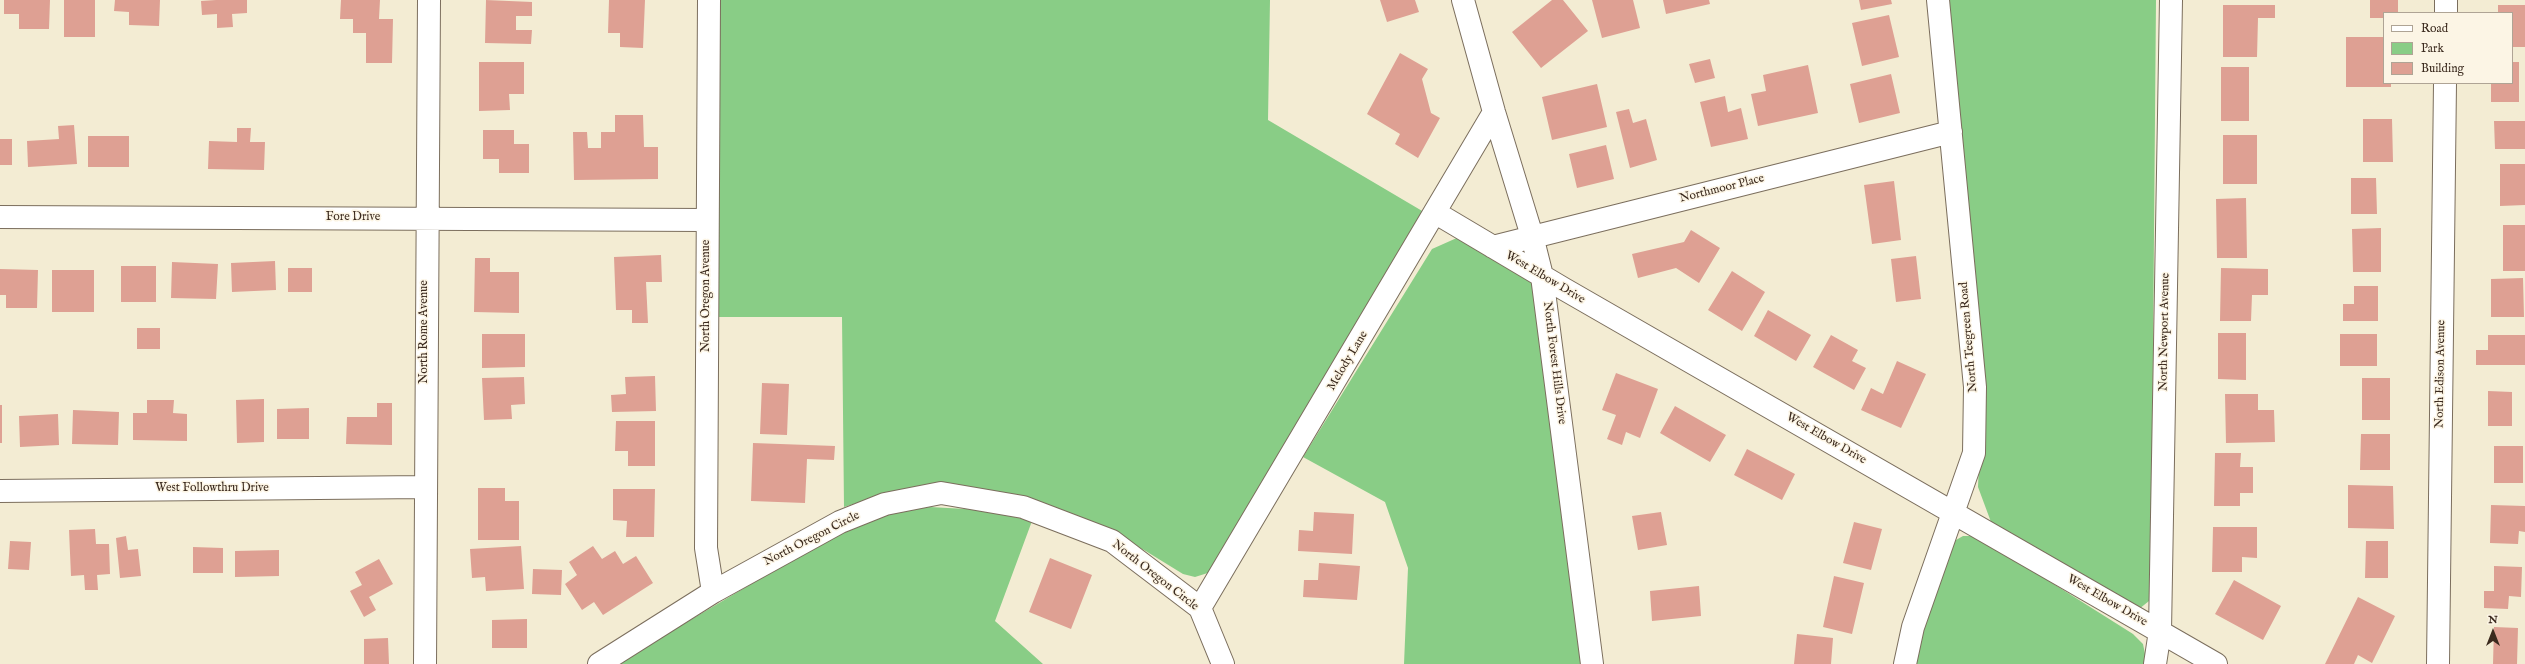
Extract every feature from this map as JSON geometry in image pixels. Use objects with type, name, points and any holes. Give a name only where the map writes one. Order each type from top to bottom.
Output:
[{"type":"street","name":"North Rome Avenue","points":[[425,664],[424,487],[429,0]]},
{"type":"street","name":"North Oregon Avenue","points":[[709,0],[706,548],[714,592]]},
{"type":"street","name":"North Forest Hills Drive","points":[[1463,0],[1494,112],[1532,236],[1542,276],[1592,664]]},
{"type":"street","name":"North Teegreen Road","points":[[1905,664],[1912,627],[1974,453],[1974,387],[1938,0]]},
{"type":"street","name":"North Newport Avenue","points":[[2155,664],[2160,632],[2171,0]]},
{"type":"street","points":[[2446,0],[2446,12]]},
{"type":"street","name":"North Edison Avenue","points":[[2438,664],[2445,84]]},
{"type":"street","name":"Melody Lane","points":[[1200,608],[1436,213],[1494,112]]},
{"type":"street","name":"Northmoor Place","points":[[1493,246],[1951,132]]},
{"type":"street","name":"West Elbow Drive","points":[[1436,213],[1542,276],[2216,664]]},
{"type":"street","name":"Fore Drive","points":[[0,217],[707,220]]},
{"type":"street","name":"West Followthru Drive","points":[[0,491],[424,487]]},
{"type":"street","name":"North Oregon Circle","points":[[599,664],[714,592],[840,522],[885,504],[941,493],[1023,508],[1112,541],[1200,608],[1223,664]]},
{"type":"green space","points":[[718,0],[1270,0],[1268,120],[1429,215],[1214,571],[1195,577],[1183,574],[1144,550],[1100,530],[888,493],[844,507],[842,317],[717,317]]},
{"type":"green space","points":[[1945,0],[2156,0],[2151,588],[2149,601],[2139,609],[1991,522],[1978,487],[1979,463]]},
{"type":"green space","points":[[1459,237],[1524,275],[1534,285],[1585,664],[1404,664],[1408,568],[1385,502],[1303,457],[1432,249]]},
{"type":"green space","points":[[930,507],[984,510],[1032,521],[995,621],[1043,664],[616,664],[817,545],[867,519],[901,509]]},
{"type":"green space","points":[[1963,536],[1975,536],[1987,542],[2133,634],[2143,644],[2147,664],[1913,664],[1948,551],[1956,540]]},
{"type":"building","points":[[4,0],[50,0],[49,29],[19,29],[19,14],[4,14]]},
{"type":"building","points":[[64,0],[95,0],[95,37],[64,37]]},
{"type":"building","points":[[115,0],[160,0],[159,26],[129,25],[129,12],[114,11]]},
{"type":"building","points":[[247,0],[247,13],[232,14],[233,27],[217,28],[217,14],[202,15],[201,1]]},
{"type":"building","points":[[341,0],[380,0],[379,19],[393,19],[392,63],[366,63],[366,33],[353,33],[353,19],[340,19]]},
{"type":"building","points":[[486,0],[532,2],[532,16],[516,16],[516,30],[532,30],[531,44],[485,43]]},
{"type":"building","points":[[609,0],[645,0],[643,48],[620,47],[620,33],[608,33]]},
{"type":"building","points":[[1380,0],[1415,0],[1419,12],[1387,22]]},
{"type":"building","points":[[1552,0],[1563,0],[1588,31],[1541,68],[1512,32]]},
{"type":"building","points":[[1592,0],[1633,0],[1640,28],[1602,38]]},
{"type":"building","points":[[1663,0],[1709,0],[1710,4],[1666,14]]},
{"type":"building","points":[[1859,0],[1891,0],[1892,4],[1861,10]]},
{"type":"building","points":[[2370,0],[2398,0],[2398,12],[2383,12],[2383,18],[2370,18]]},
{"type":"building","points":[[2223,5],[2275,5],[2275,18],[2258,18],[2257,57],[2223,57]]},
{"type":"building","points":[[2498,5],[2525,5],[2525,47],[2513,47],[2513,12],[2498,12]]},
{"type":"building","points":[[1889,15],[1899,57],[1862,66],[1852,23]]},
{"type":"building","points":[[2346,37],[2383,37],[2383,84],[2391,84],[2391,87],[2346,87]]},
{"type":"building","points":[[1400,53],[1428,69],[1422,79],[1431,113],[1440,118],[1418,158],[1395,144],[1400,134],[1367,114]]},
{"type":"building","points":[[1710,59],[1715,78],[1695,83],[1689,64]]},
{"type":"building","points":[[479,62],[524,62],[524,94],[509,94],[510,110],[479,111]]},
{"type":"building","points":[[2513,62],[2519,62],[2519,102],[2491,102],[2491,84],[2513,84]]},
{"type":"building","points":[[1808,65],[1818,113],[1758,126],[1751,94],[1766,91],[1763,75]]},
{"type":"building","points":[[2221,67],[2249,67],[2249,121],[2221,121]]},
{"type":"building","points":[[1891,74],[1900,113],[1859,123],[1850,84]]},
{"type":"building","points":[[1597,84],[1607,127],[1552,140],[1542,97]]},
{"type":"building","points":[[1725,96],[1728,112],[1741,108],[1748,139],[1711,147],[1700,102]]},
{"type":"building","points":[[1629,109],[1633,123],[1646,119],[1657,160],[1630,168],[1616,112]]},
{"type":"building","points":[[615,115],[643,115],[644,147],[658,147],[658,179],[574,180],[573,132],[587,132],[588,148],[601,148],[601,132],[615,132]]},
{"type":"building","points":[[2363,119],[2392,119],[2393,162],[2363,162]]},
{"type":"building","points":[[2494,121],[2525,121],[2525,149],[2495,149]]},
{"type":"building","points":[[74,125],[77,164],[28,167],[27,141],[59,139],[58,126]]},
{"type":"building","points":[[237,128],[251,128],[250,142],[265,142],[264,170],[208,169],[209,141],[237,142]]},
{"type":"building","points":[[483,130],[514,130],[514,144],[529,144],[529,173],[499,173],[499,159],[483,159]]},
{"type":"building","points":[[2223,135],[2257,135],[2257,184],[2223,184]]},
{"type":"building","points":[[88,136],[129,136],[129,167],[88,167]]},
{"type":"building","points":[[0,139],[12,139],[12,165],[0,165]]},
{"type":"building","points":[[1606,145],[1614,179],[1577,188],[1569,154]]},
{"type":"building","points":[[2500,164],[2525,164],[2525,205],[2500,206]]},
{"type":"building","points":[[2351,178],[2376,178],[2377,214],[2351,214]]},
{"type":"building","points":[[1894,181],[1901,240],[1872,244],[1864,185]]},
{"type":"building","points":[[2246,198],[2247,258],[2217,258],[2216,199]]},
{"type":"building","points":[[2503,225],[2525,225],[2525,271],[2503,271]]},
{"type":"building","points":[[2381,228],[2381,272],[2353,272],[2352,229]]},
{"type":"building","points":[[1691,230],[1720,248],[1699,283],[1676,268],[1638,278],[1632,254],[1684,242]]},
{"type":"building","points":[[661,255],[662,282],[646,282],[648,323],[632,323],[632,310],[616,310],[614,257]]},
{"type":"building","points":[[1916,256],[1921,299],[1896,302],[1891,259]]},
{"type":"building","points":[[475,258],[490,258],[490,272],[519,272],[519,313],[474,312]]},
{"type":"building","points":[[275,261],[276,290],[232,292],[231,263]]},
{"type":"building","points":[[172,262],[218,264],[216,299],[171,298]]},
{"type":"building","points":[[121,266],[156,266],[156,302],[121,302]]},
{"type":"building","points":[[288,268],[312,268],[312,292],[288,292]]},
{"type":"building","points":[[2221,268],[2268,269],[2268,295],[2252,295],[2251,321],[2220,321]]},
{"type":"building","points":[[0,269],[38,270],[37,308],[6,308],[6,295],[0,295]]},
{"type":"building","points":[[52,270],[94,270],[94,312],[52,312]]},
{"type":"building","points":[[1732,271],[1765,292],[1742,331],[1708,310]]},
{"type":"building","points":[[2523,278],[2524,317],[2491,317],[2491,279]]},
{"type":"building","points":[[2354,286],[2378,286],[2378,321],[2343,321],[2343,304],[2354,304]]},
{"type":"building","points":[[1768,310],[1811,335],[1796,361],[1754,336]]},
{"type":"building","points":[[137,328],[160,328],[160,349],[137,349]]},
{"type":"building","points":[[2218,333],[2246,333],[2246,380],[2218,379]]},
{"type":"building","points":[[482,334],[525,334],[525,367],[482,368]]},
{"type":"building","points":[[2340,334],[2377,334],[2377,366],[2340,366]]},
{"type":"building","points":[[1831,335],[1858,350],[1852,361],[1866,368],[1854,390],[1813,367]]},
{"type":"building","points":[[2488,335],[2525,335],[2525,365],[2476,365],[2476,350],[2488,350]]},
{"type":"building","points":[[1897,361],[1926,374],[1901,428],[1861,410],[1871,388],[1883,394]]},
{"type":"building","points":[[1616,373],[1658,389],[1640,438],[1626,432],[1622,445],[1607,439],[1616,415],[1602,410]]},
{"type":"building","points":[[655,376],[656,411],[612,412],[611,395],[626,394],[625,377]]},
{"type":"building","points":[[524,377],[525,404],[511,405],[512,419],[484,420],[482,378]]},
{"type":"building","points":[[2362,378],[2390,378],[2390,420],[2362,420]]},
{"type":"building","points":[[762,383],[789,384],[787,435],[760,434]]},
{"type":"building","points":[[2488,391],[2512,392],[2512,426],[2488,426]]},
{"type":"building","points":[[2225,394],[2258,394],[2258,410],[2274,410],[2275,442],[2226,443]]},
{"type":"building","points":[[264,399],[264,442],[237,443],[236,400]]},
{"type":"building","points":[[147,400],[174,400],[173,413],[187,414],[187,441],[133,440],[133,413],[147,413]]},
{"type":"building","points":[[377,403],[392,403],[392,445],[346,444],[347,417],[377,417]]},
{"type":"building","points":[[0,405],[2,405],[2,443],[0,443]]},
{"type":"building","points":[[1675,406],[1726,435],[1710,462],[1660,433]]},
{"type":"building","points":[[309,408],[309,439],[277,439],[277,409]]},
{"type":"building","points":[[73,410],[119,412],[118,445],[72,444]]},
{"type":"building","points":[[58,414],[59,445],[20,447],[19,416]]},
{"type":"building","points":[[616,421],[655,421],[655,466],[628,466],[628,451],[615,451]]},
{"type":"building","points":[[2361,434],[2390,434],[2390,470],[2360,470]]},
{"type":"building","points":[[753,443],[835,446],[834,460],[807,459],[805,503],[751,501]]},
{"type":"building","points":[[2494,446],[2523,446],[2523,483],[2494,483]]},
{"type":"building","points":[[1747,449],[1795,474],[1782,500],[1734,475]]},
{"type":"building","points":[[2215,453],[2241,453],[2240,467],[2253,467],[2253,493],[2240,493],[2240,506],[2214,506]]},
{"type":"building","points":[[2348,485],[2393,486],[2394,529],[2348,528]]},
{"type":"building","points":[[478,488],[505,488],[505,501],[519,501],[519,540],[478,540]]},
{"type":"building","points":[[613,489],[655,489],[654,537],[626,537],[627,521],[613,520]]},
{"type":"building","points":[[2491,505],[2525,506],[2525,532],[2519,531],[2518,544],[2490,543]]},
{"type":"building","points":[[1314,512],[1354,514],[1352,554],[1298,551],[1299,530],[1313,531]]},
{"type":"building","points":[[1661,512],[1667,545],[1638,550],[1632,516]]},
{"type":"building","points":[[1854,522],[1882,529],[1871,570],[1843,563]]},
{"type":"building","points":[[2213,527],[2257,527],[2257,558],[2242,557],[2242,572],[2212,572]]},
{"type":"building","points":[[95,529],[96,544],[109,544],[110,574],[97,575],[98,590],[85,590],[84,575],[71,576],[69,530]]},
{"type":"building","points":[[126,536],[128,550],[138,549],[141,576],[120,578],[116,538]]},
{"type":"building","points":[[10,541],[31,542],[29,570],[8,569]]},
{"type":"building","points":[[2366,541],[2388,541],[2388,578],[2365,578]]},
{"type":"building","points":[[521,546],[524,589],[486,591],[485,577],[472,578],[470,549]]},
{"type":"building","points":[[593,546],[602,559],[615,551],[623,564],[636,556],[653,583],[603,615],[594,602],[582,610],[565,584],[577,575],[569,562]]},
{"type":"building","points":[[193,547],[223,548],[223,573],[193,573]]},
{"type":"building","points":[[279,550],[279,576],[235,577],[235,551]]},
{"type":"building","points":[[1050,558],[1092,575],[1071,629],[1029,612]]},
{"type":"building","points":[[379,559],[393,584],[369,597],[376,610],[364,617],[350,591],[362,585],[355,572]]},
{"type":"building","points":[[1319,563],[1360,566],[1357,600],[1303,597],[1304,580],[1318,580]]},
{"type":"building","points":[[2494,566],[2522,567],[2521,597],[2509,596],[2508,609],[2484,608],[2484,591],[2494,591]]},
{"type":"building","points":[[533,569],[562,570],[561,595],[532,594]]},
{"type":"building","points":[[1834,576],[1864,583],[1852,634],[1823,627]]},
{"type":"building","points":[[2234,580],[2281,606],[2263,640],[2215,614]]},
{"type":"building","points":[[1699,586],[1701,616],[1652,621],[1650,591]]},
{"type":"building","points":[[2358,597],[2395,616],[2372,663],[2358,655],[2354,664],[2325,664]]},
{"type":"building","points":[[527,619],[527,648],[492,648],[492,620]]},
{"type":"building","points":[[2494,627],[2518,628],[2517,664],[2493,664]]},
{"type":"building","points":[[1797,634],[1833,638],[1831,664],[1794,664]]},
{"type":"building","points":[[388,638],[389,664],[364,664],[364,639]]}]
